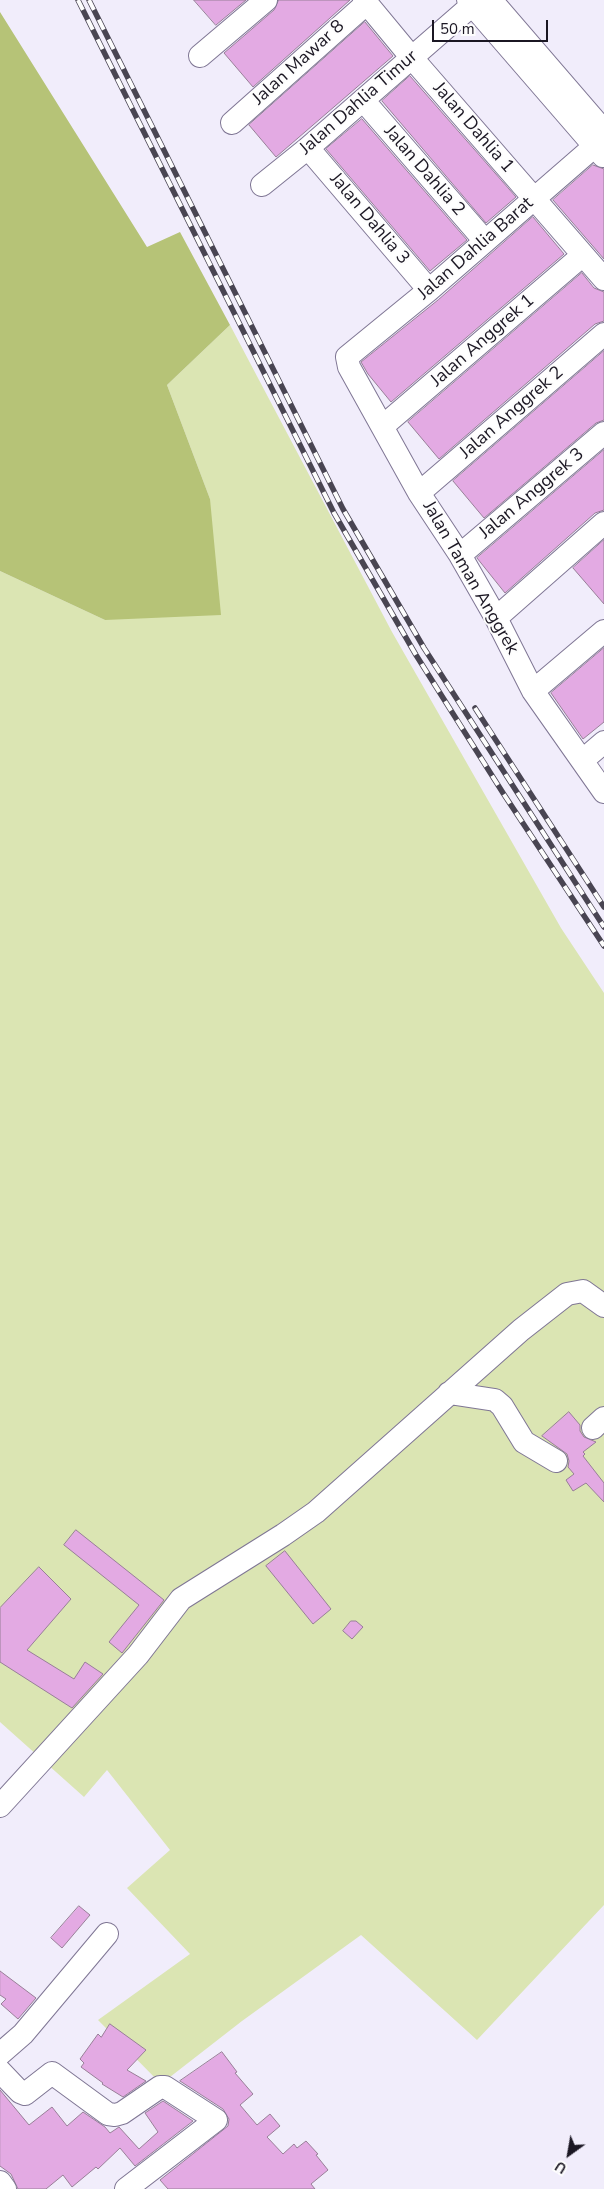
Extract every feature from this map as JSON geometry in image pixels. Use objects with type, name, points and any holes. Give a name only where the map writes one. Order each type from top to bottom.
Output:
[{"type":"street","points":[[200,56],[266,0]]},
{"type":"street","name":"Jalan Dahlia 1","points":[[365,1],[604,280]]},
{"type":"street","name":"Jalan Mawar 8","points":[[232,123],[365,1]]},
{"type":"street","points":[[477,1],[602,143]]},
{"type":"street","name":"Jalan Dahlia Timur","points":[[262,185],[308,148],[477,1]]},
{"type":"street","name":"Jalan Dahlia 2","points":[[363,100],[485,241]]},
{"type":"street","name":"Jalan Dahlia Barat","points":[[347,357],[602,143]]},
{"type":"street","name":"Jalan Dahlia 3","points":[[308,148],[429,290]]},
{"type":"street","name":"Jalan Anggrek 1","points":[[383,426],[583,255]]},
{"type":"street","name":"Jalan Anggrek 2","points":[[420,493],[604,334]]},
{"type":"street","name":"Jalan Taman Anggrek","points":[[347,357],[349,367],[420,493],[460,555],[496,618],[533,691],[604,792]]},
{"type":"street","name":"Jalan Anggrek 3","points":[[460,555],[604,433]]},
{"type":"street","points":[[496,618],[604,523]]},
{"type":"street","points":[[533,691],[604,630]]},
{"type":"street","points":[[583,760],[604,742]]},
{"type":"street","points":[[0,1806],[138,1655],[181,1599],[283,1536],[316,1512],[521,1330],[567,1294],[583,1291],[604,1306]]},
{"type":"street","points":[[449,1393],[495,1400],[502,1406],[524,1442],[556,1461]]},
{"type":"street","points":[[0,2054],[23,2034],[107,1934]]},
{"type":"street","points":[[0,2070],[20,2092],[26,2094],[52,2073],[108,2114],[115,2116],[160,2087],[164,2087],[216,2120],[126,2189]]},
{"type":"street","points":[[0,2182],[5,2189]]},
{"type":"green space","points":[[0,12],[147,247],[180,232],[230,325],[167,385],[210,499],[221,615],[105,620],[0,571]]},
{"type":"green space","points":[[230,325],[392,632],[561,928],[604,993],[604,1905],[477,2040],[361,1935],[242,2021],[161,2084],[98,2020],[190,1954],[127,1888],[170,1850],[107,1770],[84,1797],[0,1722],[0,571],[105,620],[210,499],[167,385]]},
{"type":"building","points":[[194,0],[246,0],[216,25]]},
{"type":"building","points":[[279,0],[350,0],[253,87],[224,53],[274,10]]},
{"type":"building","points":[[365,22],[393,56],[276,157],[249,125]]},
{"type":"building","points":[[410,76],[516,197],[486,223],[382,101]]},
{"type":"building","points":[[362,119],[467,240],[430,271],[326,149]]},
{"type":"building","points":[[593,165],[604,169],[604,259],[553,200]]},
{"type":"building","points":[[533,217],[564,254],[391,402],[368,374],[361,362],[438,300]]},
{"type":"building","points":[[582,273],[594,288],[604,292],[604,321],[595,324],[439,459],[408,422]]},
{"type":"building","points":[[604,351],[604,420],[596,423],[484,518],[453,481]]},
{"type":"building","points":[[604,450],[604,510],[595,513],[505,593],[477,558]]},
{"type":"building","points":[[604,540],[604,604],[573,568]]},
{"type":"building","points":[[604,648],[604,722],[583,739],[551,693]]},
{"type":"building","points":[[569,1412],[580,1425],[580,1431],[584,1437],[596,1442],[583,1452],[585,1454],[583,1456],[604,1483],[604,1502],[586,1483],[573,1491],[566,1480],[574,1474],[568,1467],[567,1454],[542,1436]]},
{"type":"building","points":[[76,1530],[164,1600],[122,1653],[109,1642],[139,1605],[64,1545]]},
{"type":"building","points":[[285,1551],[331,1609],[313,1624],[266,1566]]},
{"type":"building","points":[[39,1567],[71,1599],[27,1650],[74,1679],[85,1662],[103,1674],[72,1708],[0,1662],[0,1608]]},
{"type":"building","points":[[351,1621],[356,1621],[363,1627],[352,1639],[343,1631]]},
{"type":"building","points":[[79,1906],[90,1915],[62,1948],[51,1938]]},
{"type":"building","points":[[0,1971],[36,1998],[18,2019],[1,2004],[6,1999],[0,1995]]},
{"type":"building","points":[[110,2024],[146,2050],[127,2070],[146,2081],[123,2097],[102,2084],[81,2067],[84,2063],[80,2059],[98,2034],[101,2037]]},
{"type":"building","points":[[222,2052],[237,2072],[235,2073],[253,2094],[240,2105],[257,2125],[270,2114],[280,2126],[267,2137],[283,2154],[294,2144],[297,2148],[306,2141],[318,2154],[316,2155],[328,2170],[311,2184],[315,2189],[168,2189],[160,2180],[228,2126],[229,2119],[223,2109],[180,2081]]},
{"type":"building","points":[[0,2090],[29,2125],[52,2107],[67,2126],[83,2112],[105,2127],[110,2133],[119,2127],[139,2149],[158,2132],[145,2113],[163,2101],[193,2121],[135,2166],[120,2148],[98,2169],[96,2167],[72,2187],[63,2175],[46,2189],[18,2189],[11,2174],[0,2166]]},
{"type":"railway","points":[[78,0],[334,513],[416,655],[503,793],[604,946]]},
{"type":"railway","points":[[89,0],[343,509],[424,648],[604,927]]},
{"type":"railway","points":[[475,708],[604,907]]}]
